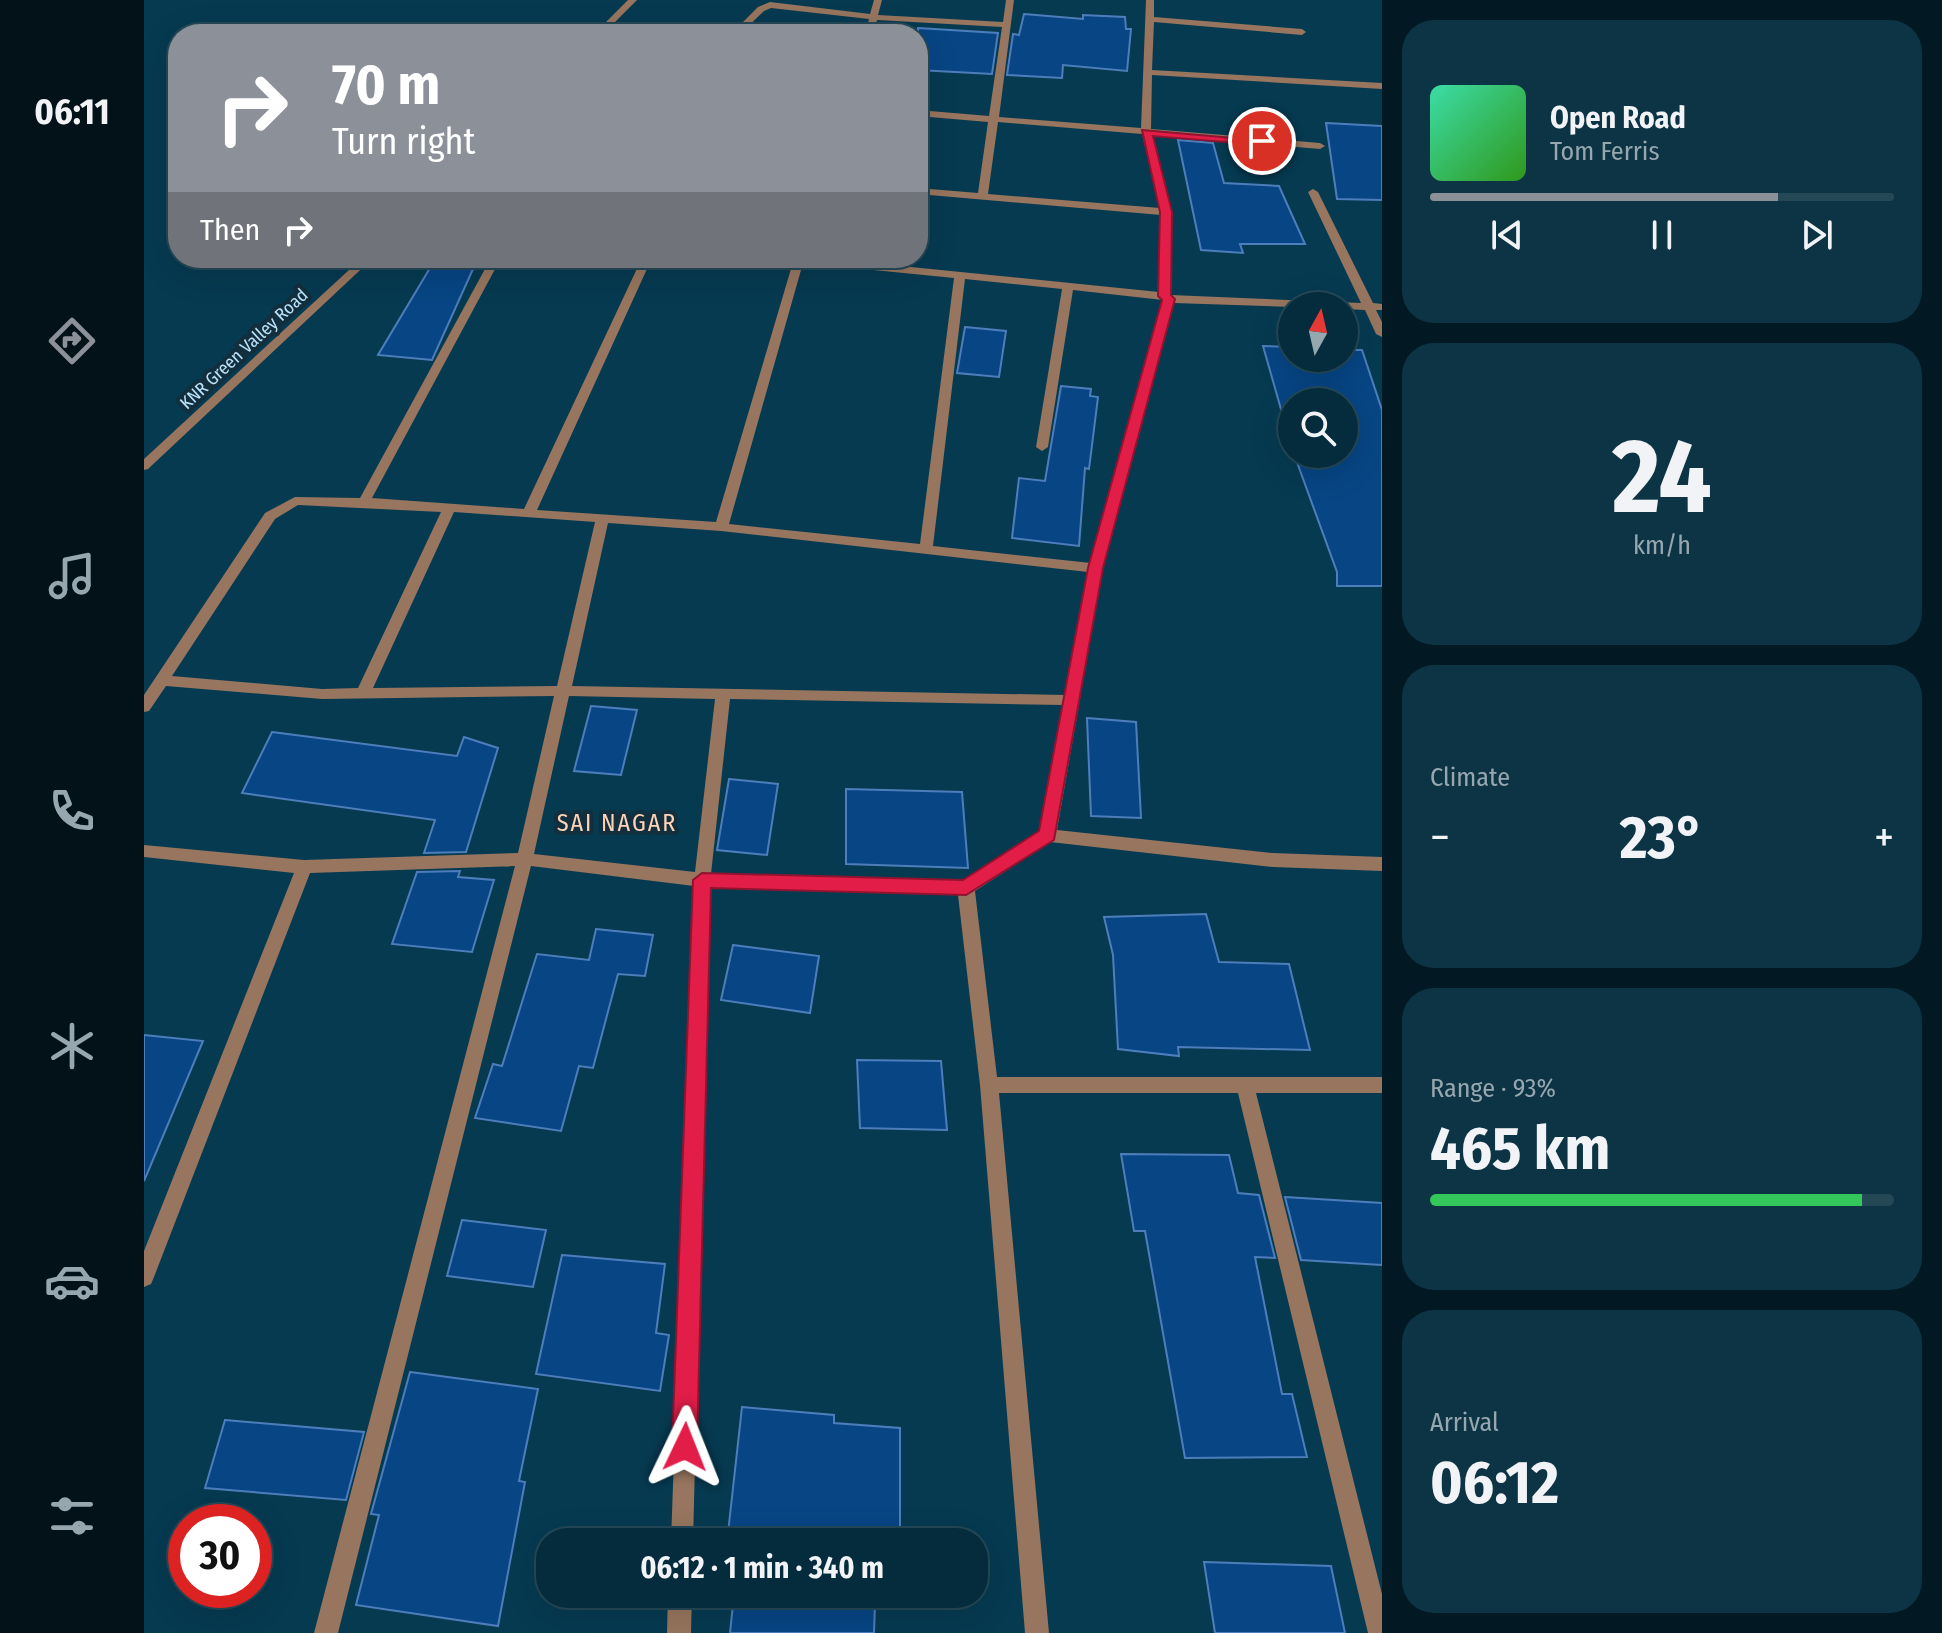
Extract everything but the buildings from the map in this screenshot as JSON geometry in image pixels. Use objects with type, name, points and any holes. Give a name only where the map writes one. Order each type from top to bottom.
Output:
[{"type":"street","points":[[608,24],[633,0]]},
{"type":"street","points":[[873,24],[878,0]]},
{"type":"street","points":[[983,195],[1010,0]]},
{"type":"street","points":[[1048,835],[1096,568],[1167,298],[1166,212],[1146,132],[1150,0]]},
{"type":"street","points":[[745,24],[770,5],[875,17],[1005,25]]},
{"type":"street","points":[[1149,19],[1302,32]]},
{"type":"street","points":[[1146,72],[1382,86]]},
{"type":"street","points":[[928,113],[992,116],[1320,146]]},
{"type":"street","points":[[928,192],[1166,212]]},
{"type":"street","points":[[1313,192],[1382,334]]},
{"type":"street","name":"KNR Green Valley Road","points":[[144,466],[357,268]]},
{"type":"street","points":[[364,502],[491,268]]},
{"type":"street","points":[[529,513],[642,268]]},
{"type":"street","points":[[721,527],[796,268]]},
{"type":"street","points":[[888,268],[1167,298],[1382,307]]},
{"type":"street","points":[[926,549],[960,276]]},
{"type":"street","points":[[1042,447],[1068,287]]},
{"type":"street","points":[[144,707],[270,516],[295,501],[364,502],[721,527],[1096,568]]},
{"type":"street","points":[[363,694],[449,509]]},
{"type":"street","points":[[326,1633],[525,859],[602,519]]},
{"type":"street","points":[[161,680],[363,694],[565,691],[1070,700]]},
{"type":"street","points":[[682,1528],[702,880],[723,694]]},
{"type":"street","points":[[144,851],[304,867],[525,859],[702,880],[966,888],[1048,835],[1273,860],[1382,864]]},
{"type":"street","points":[[144,1277],[304,867]]},
{"type":"street","points":[[966,888],[989,1085],[1037,1633]]},
{"type":"street","points":[[989,1085],[1382,1085]]},
{"type":"street","points":[[1245,1085],[1380,1633]]},
{"type":"street","points":[[679,1633],[680,1608]]},
{"type":"district","name":"SAI NAGAR","points":[[617,823]]},
{"type":"route","points":[[685,1447],[702,880],[966,888],[1048,835],[1096,568],[1169,299],[1165,296],[1166,212],[1146,132],[1262,141]]}]
